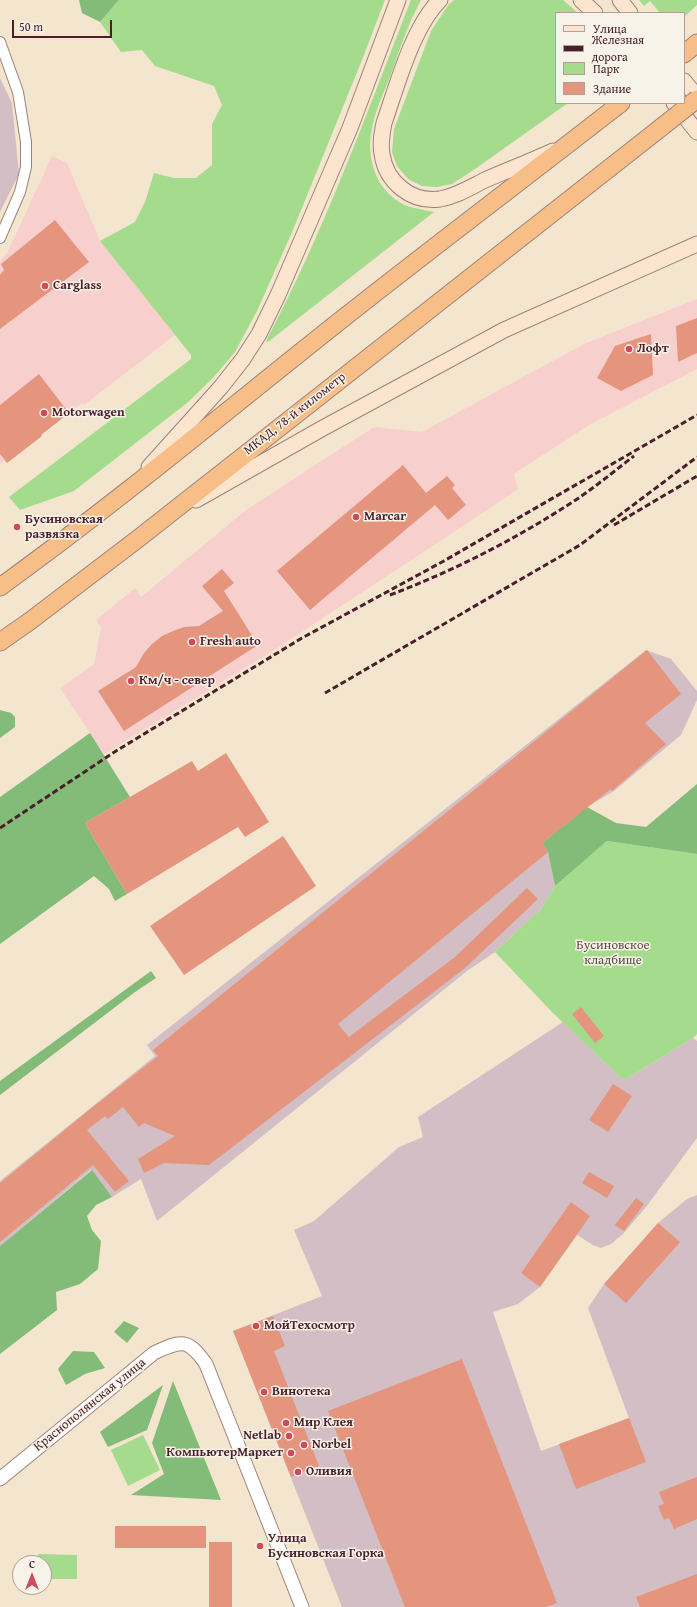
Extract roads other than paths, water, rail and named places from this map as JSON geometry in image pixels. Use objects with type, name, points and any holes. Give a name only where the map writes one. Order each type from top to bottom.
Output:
[{"type":"highway","name":"МКАД, 78-й километр","points":[[0,642],[30,621],[162,519],[664,126],[697,98]]},
{"type":"highway","points":[[0,587],[51,550],[127,491],[347,315],[620,104]]},
{"type":"main road","points":[[127,491],[221,387],[243,359],[259,334],[278,295],[350,128],[398,0]]},
{"type":"main road","points":[[440,0],[431,9],[417,35],[384,123],[382,154],[386,169],[393,182],[406,192],[420,198],[440,199],[460,192],[567,145]]},
{"type":"main road","points":[[581,0],[594,12]]},
{"type":"main road","points":[[592,0],[601,12]]},
{"type":"main road","points":[[620,0],[629,12]]},
{"type":"main road","points":[[685,82],[697,98]]},
{"type":"main road","points":[[675,104],[697,132]]},
{"type":"main road","points":[[162,519],[323,428],[504,330],[697,244]]},
{"type":"street","points":[[0,42],[18,92],[26,142],[26,167],[20,192],[0,238]]},
{"type":"street","name":"Краснополянская улица","points":[[0,1478],[154,1353],[173,1344],[186,1344],[194,1348],[206,1364],[302,1607]]},
{"type":"railway","points":[[0,828],[116,751],[302,638],[442,562],[697,415]]},
{"type":"railway","points":[[390,595],[437,576],[528,530],[579,498],[634,456]]},
{"type":"railway","points":[[325,693],[580,545],[697,457]]},
{"type":"railway","points":[[614,525],[697,476]]},
{"type":"place","name":"Carglass","points":[[45,286]]},
{"type":"place","name":"Лофт","points":[[629,349]]},
{"type":"place","name":"Motorwagen","points":[[44,413]]},
{"type":"place","name":"Marcar","points":[[356,517]]},
{"type":"place","name":"Бусиновская развязка","points":[[17,527]]},
{"type":"place","name":"Fresh auto","points":[[192,642]]},
{"type":"place","name":"Км/ч - север","points":[[131,681]]},
{"type":"place","name":"МойТехосмотр","points":[[256,1326]]},
{"type":"place","name":"Винотека","points":[[264,1392]]},
{"type":"place","name":"Мир Клея","points":[[286,1423]]},
{"type":"place","name":"Netlab","points":[[289,1436]]},
{"type":"place","name":"Norbel","points":[[304,1445]]},
{"type":"place","name":"КомпьютерМаркет","points":[[291,1453]]},
{"type":"place","name":"Оливия","points":[[298,1472]]},
{"type":"place","name":"Улица Бусиновская Горка","points":[[260,1546]]},
{"type":"park label","name":"Бусиновское кладбище","points":[[613,954]]}]
